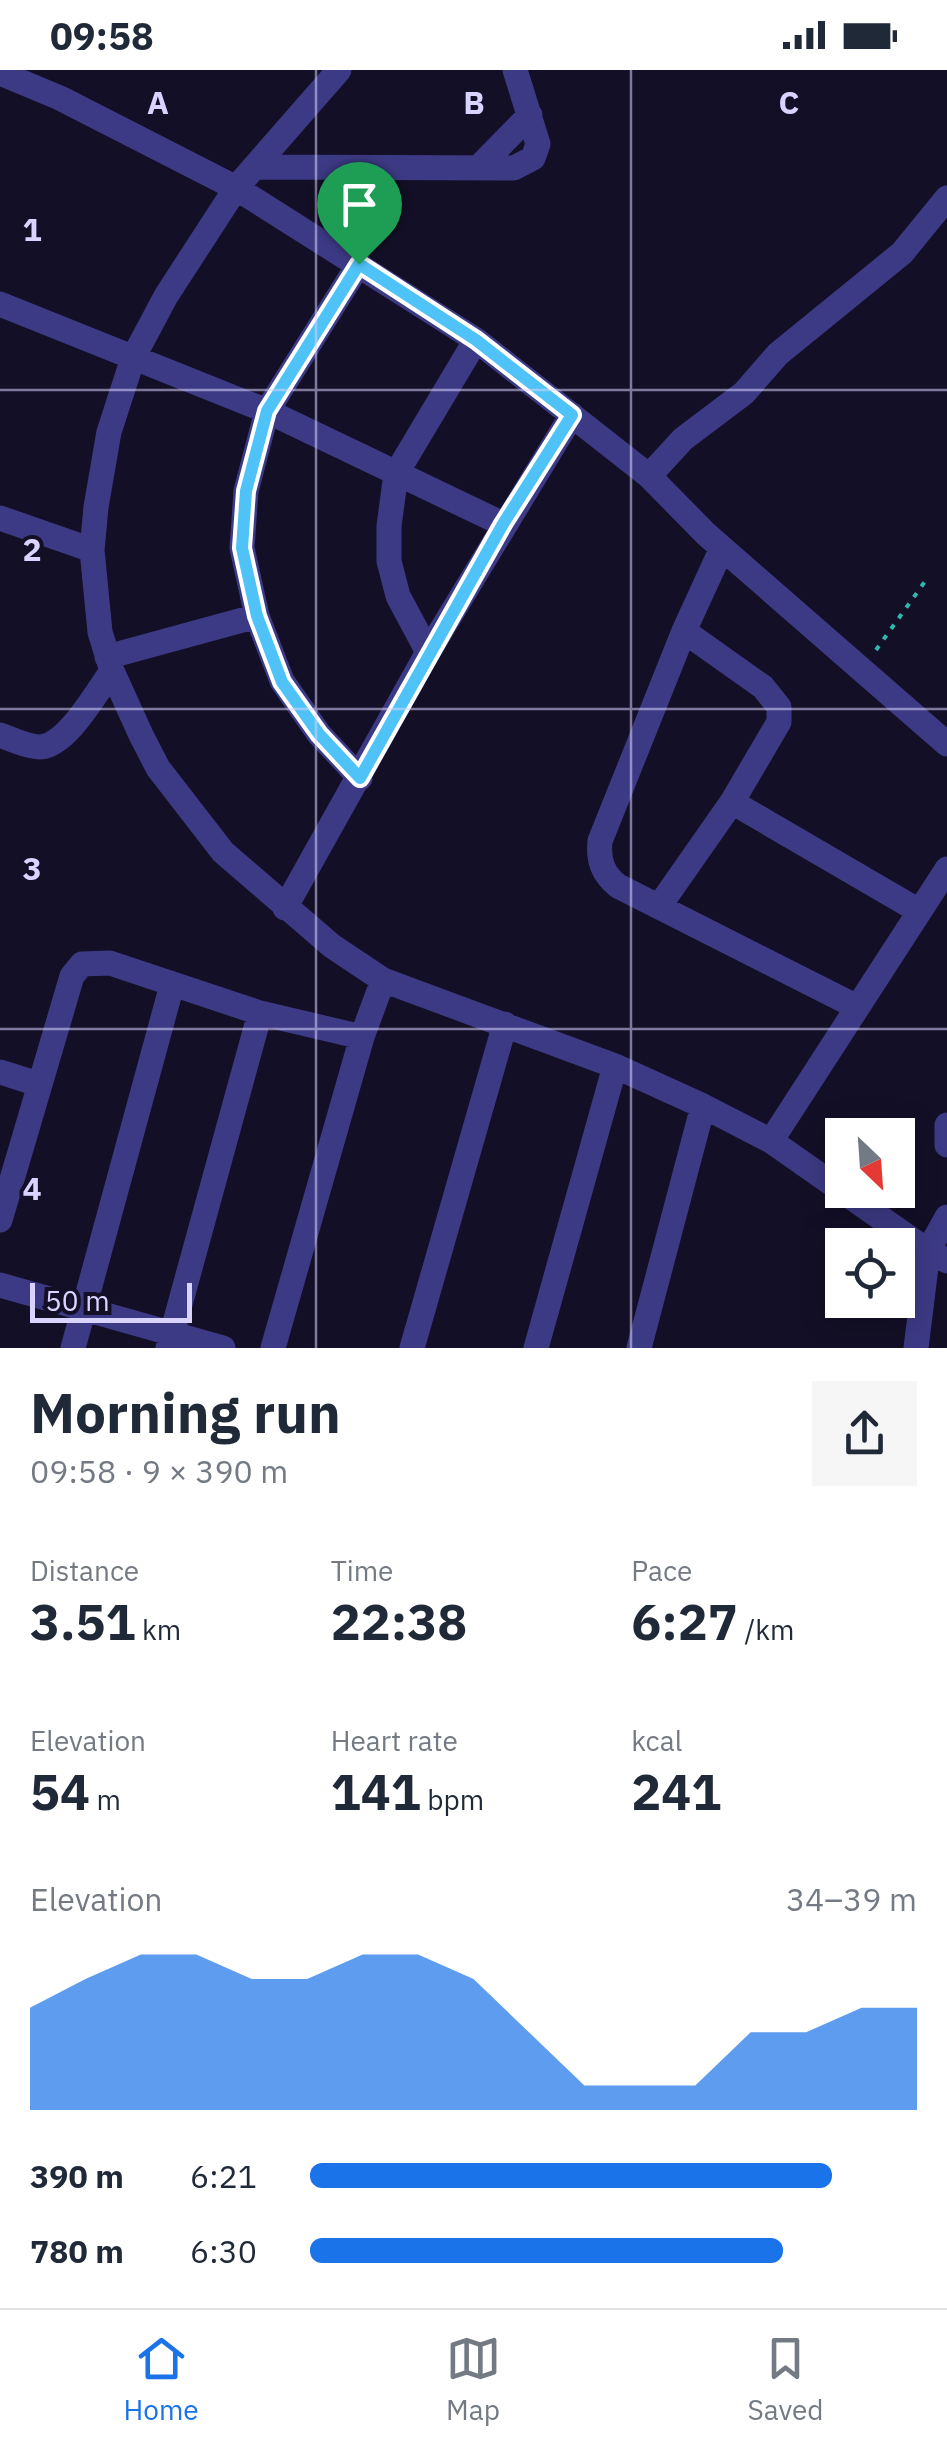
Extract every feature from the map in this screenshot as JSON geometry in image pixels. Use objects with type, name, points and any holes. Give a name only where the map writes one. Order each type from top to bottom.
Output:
[{"type":"street","points":[[339,70],[236,188],[166,296],[132,358],[109,432],[92,550],[100,632],[109,664],[158,768],[224,852],[286,908],[383,980],[615,1066],[702,1106],[771,1141],[937,1256]]},
{"type":"street","points":[[255,167],[478,168],[530,115],[516,70]]},
{"type":"street","points":[[0,73],[60,98],[236,188],[476,340],[648,476],[722,548],[947,744]]},
{"type":"street","points":[[648,476],[683,439],[744,394],[778,354],[902,253],[947,198]]},
{"type":"street","points":[[359,264],[267,411],[246,491],[242,548],[257,616],[282,682],[319,734],[360,778]]},
{"type":"street","points":[[0,304],[267,411],[503,524]]},
{"type":"street","points":[[428,652],[398,596],[389,562],[396,474],[476,340]]},
{"type":"street","points":[[286,908],[428,652],[572,415]]},
{"type":"street","points":[[0,518],[92,550]]},
{"type":"street","points":[[722,548],[684,631],[600,841],[599,854],[607,876],[618,886],[857,1008]]},
{"type":"street","points":[[0,734],[39,747],[54,743],[65,736],[109,664],[257,616]]},
{"type":"street","points":[[660,905],[732,802],[779,722],[779,708],[763,687],[684,631]]},
{"type":"street","points":[[732,802],[919,911]]},
{"type":"street","points":[[771,1141],[947,869]]},
{"type":"street","points":[[0,1220],[6,1174],[76,969],[91,962],[110,963],[260,1013],[362,1037]]},
{"type":"street","points":[[273,1348],[362,1037],[383,980]]},
{"type":"street","points":[[73,1348],[172,985]]},
{"type":"street","points":[[170,1340],[260,1013]]},
{"type":"street","points":[[412,1348],[504,1024]]},
{"type":"street","points":[[536,1348],[615,1066]]},
{"type":"street","points":[[0,1072],[38,1084]]},
{"type":"street","points":[[639,1348],[702,1106]]},
{"type":"street","points":[[947,1125],[947,1145]]},
{"type":"street","points":[[916,1348],[947,1217]]},
{"type":"street","points":[[0,1285],[84,1306],[170,1340],[223,1348]]},
{"type":"path","points":[[862,670],[926,580]]},
{"type":"route","points":[[359,264],[476,340],[572,415],[428,652],[360,778],[319,734],[282,682],[257,616],[242,548],[246,491],[267,411],[359,264]]}]
